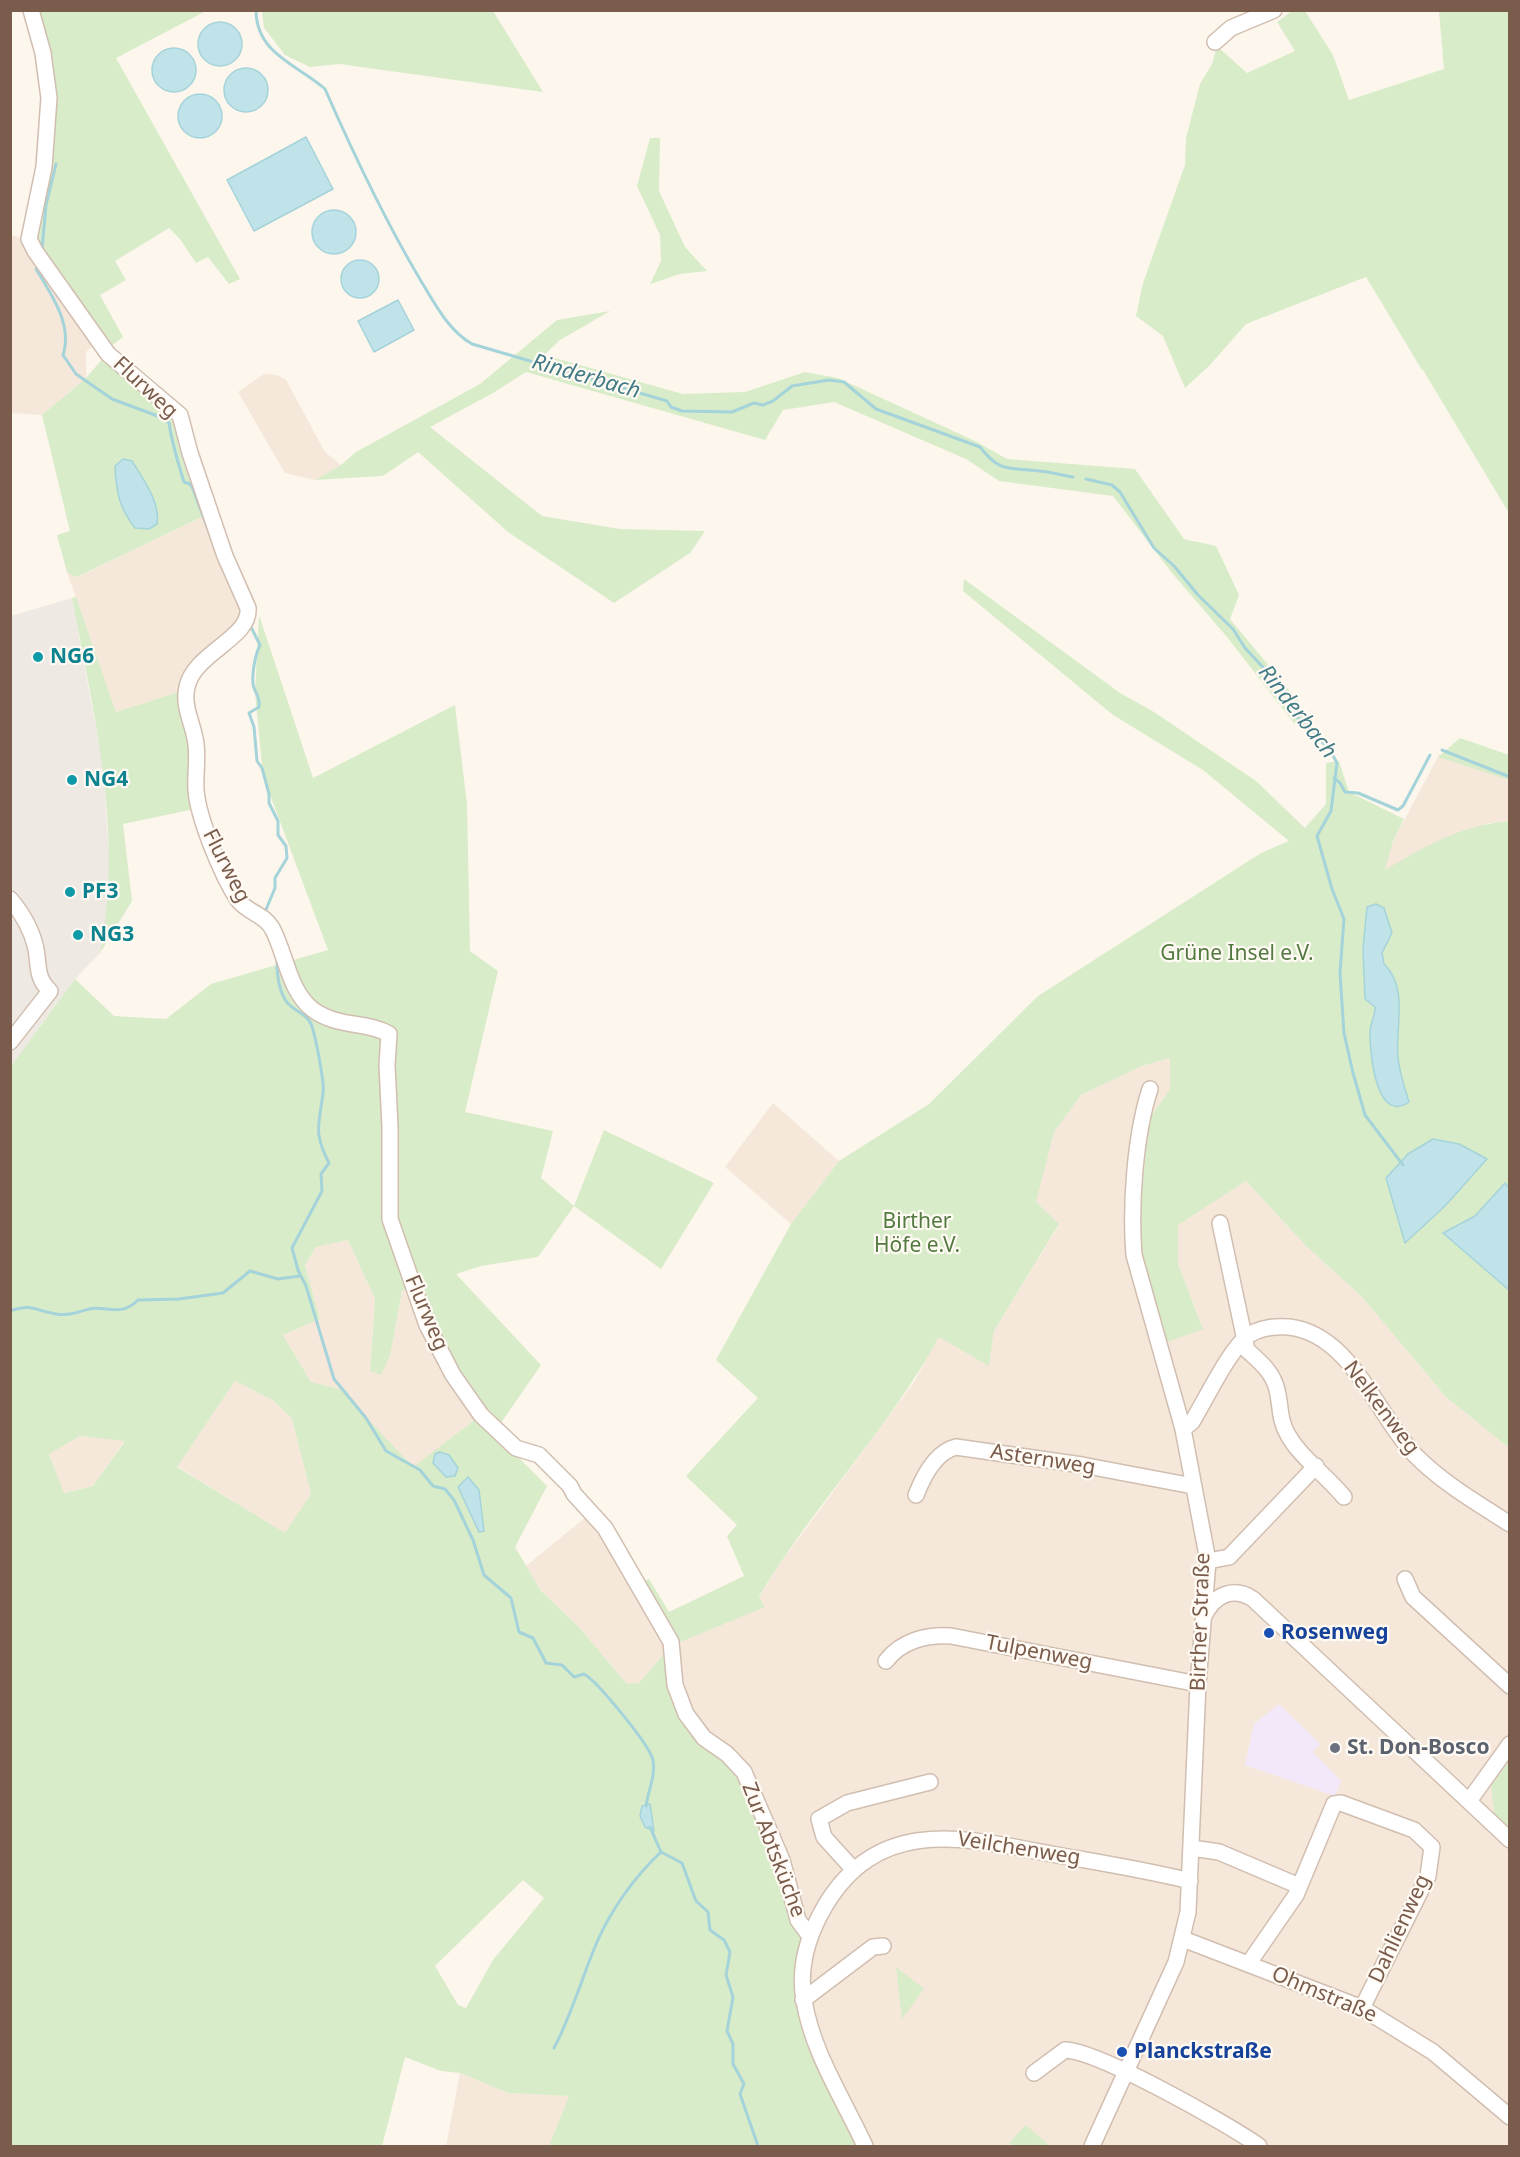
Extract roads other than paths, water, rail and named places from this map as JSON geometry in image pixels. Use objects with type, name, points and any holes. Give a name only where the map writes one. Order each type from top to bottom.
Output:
[{"type":"street","name":"Flurweg","points":[[31,10],[43,53],[50,98],[44,167],[30,238],[35,251],[108,354],[180,415],[190,453],[225,556],[248,608],[249,615],[243,626],[200,663],[187,685],[186,704],[196,742],[196,790],[207,833],[238,900],[250,912],[266,919],[273,929],[294,986],[312,1008],[340,1023],[389,1034],[387,1065],[390,1218],[427,1325],[453,1375],[481,1415],[516,1448],[539,1455],[570,1486],[574,1494],[605,1528],[671,1642],[675,1684],[686,1714],[704,1738],[737,1764]]},
{"type":"street","points":[[1215,42],[1231,28],[1274,10]]},
{"type":"street","points":[[10,899],[30,932],[36,949],[40,979],[50,991],[10,1042]]},
{"type":"street","name":"Birther Straße","points":[[1092,2146],[1167,1984],[1183,1940],[1190,1881],[1198,1684],[1208,1561],[1183,1429],[1134,1255],[1132,1233],[1141,1117],[1150,1089]]},
{"type":"street","points":[[1220,1222],[1247,1350],[1262,1363],[1272,1377],[1278,1390],[1282,1423],[1289,1437],[1344,1497]]},
{"type":"street","name":"Nelkenweg","points":[[1245,1339],[1256,1332],[1278,1326],[1293,1328],[1319,1339],[1356,1371],[1401,1438],[1427,1467],[1509,1524]]},
{"type":"street","points":[[1183,1429],[1192,1422],[1245,1339]]},
{"type":"street","name":"Asternweg","points":[[916,1495],[923,1478],[933,1464],[945,1451],[956,1447],[1082,1465],[1193,1486]]},
{"type":"street","points":[[1208,1561],[1229,1557],[1316,1466]]},
{"type":"street","points":[[1405,1579],[1413,1597],[1509,1686]]},
{"type":"street","points":[[1203,1619],[1208,1608],[1225,1593],[1245,1594],[1253,1599],[1509,1840]]},
{"type":"street","name":"Tulpenweg","points":[[886,1661],[894,1650],[913,1641],[936,1635],[951,1636],[1198,1684]]},
{"type":"street","points":[[1469,1801],[1509,1744]]},
{"type":"street","name":"Zur Abtsküche","points":[[737,1764],[744,1772],[782,1860],[798,1920],[809,1935]]},
{"type":"street","points":[[853,1869],[824,1837],[819,1819],[855,1800],[930,1782]]},
{"type":"street","name":"Dahlienweg","points":[[1299,1886],[1334,1804],[1341,1803],[1414,1830],[1432,1848],[1428,1876],[1362,2008]]},
{"type":"street","name":"Veilchenweg","points":[[826,1905],[853,1869],[896,1845],[940,1837],[980,1841],[1190,1881]]},
{"type":"street","points":[[1192,1848],[1218,1852],[1299,1886],[1250,1963]]},
{"type":"street","name":"Zur Abtsküche","points":[[826,1905],[809,1935],[803,1978],[803,2000],[825,2062],[865,2146]]},
{"type":"street","name":"Ohmstraße","points":[[1183,1940],[1250,1963],[1362,2008],[1433,2052],[1509,2117]]},
{"type":"street","points":[[803,2000],[873,1947],[883,1946]]},
{"type":"street","points":[[1034,2073],[1065,2050],[1083,2053],[1126,2072],[1259,2146]]},
{"type":"water","points":[[220,22],[235,29],[242,44],[235,59],[220,66],[205,59],[198,44],[205,29]]},
{"type":"water","points":[[174,48],[189,55],[196,70],[189,85],[174,92],[159,85],[152,70],[159,55]]},
{"type":"water","points":[[246,68],[261,75],[268,90],[261,105],[246,112],[231,105],[224,90],[231,75]]},
{"type":"water","points":[[200,94],[215,101],[222,116],[215,131],[200,138],[185,131],[178,116],[185,101]]},
{"type":"water","points":[[306,137],[333,189],[254,231],[227,180]]},
{"type":"water","points":[[334,210],[350,216],[356,232],[350,248],[334,254],[318,248],[312,232],[318,216]]},
{"type":"water","points":[[360,260],[367,261],[373,266],[378,272],[378,286],[373,292],[367,297],[360,298],[353,297],[347,292],[342,286],[341,279],[342,272],[347,266],[353,261]]},
{"type":"water","points":[[398,300],[414,330],[374,352],[358,321]]},
{"type":"water","points":[[123,459],[132,461],[154,500],[158,516],[157,524],[149,529],[135,528],[122,506],[116,483],[115,466]]},
{"type":"water","points":[[1376,904],[1384,908],[1392,933],[1382,953],[1384,964],[1392,974],[1399,996],[1398,1057],[1409,1102],[1398,1106],[1389,1104],[1382,1096],[1371,1056],[1370,1028],[1375,1007],[1365,999],[1363,949],[1367,907]]},
{"type":"water","points":[[1433,1139],[1459,1144],[1487,1159],[1445,1206],[1405,1243],[1386,1178],[1408,1154]]},
{"type":"water","points":[[1505,1183],[1510,1189],[1509,1290],[1443,1233],[1475,1216]]},
{"type":"water","points":[[440,1452],[449,1455],[458,1468],[455,1476],[446,1477],[433,1463],[435,1454]]},
{"type":"water","points":[[468,1477],[479,1490],[484,1531],[479,1532],[458,1487]]},
{"type":"water","points":[[650,1804],[654,1831],[645,1827],[640,1816],[642,1806]]},
{"type":"waterway","name":"Rinderbach","points":[[256,10],[263,38],[271,48],[325,89],[370,186],[407,258],[443,316],[463,338],[472,344],[667,401],[671,407],[682,411],[732,412],[754,403],[763,405],[773,401],[792,386],[829,380],[844,382],[876,409],[980,447],[994,462],[1006,468],[1043,471],[1073,477]]},
{"type":"waterway","points":[[42,249],[46,205],[56,164]]},
{"type":"waterway","points":[[36,269],[59,310],[65,332],[63,355],[76,374],[112,399],[163,418],[169,423],[184,482],[190,484],[193,489],[213,543]]},
{"type":"waterway","name":"Rinderbach","points":[[1086,479],[1112,485],[1120,492],[1154,548],[1233,629],[1245,648],[1288,694],[1296,716],[1330,750],[1337,763],[1331,811],[1317,836],[1332,889],[1344,919],[1340,973],[1344,1033],[1365,1115],[1403,1165]]},
{"type":"waterway","points":[[251,627],[260,645],[253,669],[254,687],[259,707],[249,713],[254,727],[257,761],[262,768],[269,803],[278,821],[278,835],[286,846],[287,858],[275,878],[275,888],[265,912]]},
{"type":"waterway","points":[[1442,750],[1510,777]]},
{"type":"waterway","points":[[1334,778],[1345,792],[1358,793],[1398,810],[1403,806],[1430,755]]},
{"type":"waterway","points":[[277,961],[281,992],[289,1005],[305,1016],[311,1024],[322,1072],[323,1088],[318,1129],[329,1163],[321,1174],[322,1191],[292,1248],[334,1379],[366,1418],[386,1451],[420,1470],[433,1486],[445,1489],[454,1500],[473,1540],[484,1575],[511,1598],[519,1632],[533,1638],[546,1663],[562,1665],[574,1677],[584,1674],[591,1679],[633,1728],[653,1760],[653,1777],[646,1806]]},
{"type":"waterway","points":[[10,1311],[29,1308],[65,1314],[95,1308],[119,1310],[138,1300],[179,1299],[223,1293],[250,1271],[278,1279],[300,1276]]},
{"type":"waterway","points":[[650,1827],[661,1852],[682,1863],[696,1901],[708,1912],[710,1930],[724,1940],[730,1952],[726,1975],[733,1997],[727,2031],[733,2044],[733,2064],[744,2084],[740,2094],[758,2146]]},
{"type":"waterway","points":[[554,2048],[609,1918],[624,1894],[661,1852]]},
{"type":"place","name":"NG6","points":[[38,657]]},
{"type":"place","name":"NG4","points":[[72,780]]},
{"type":"place","name":"PF3","points":[[70,892]]},
{"type":"place","name":"NG3","points":[[78,935]]},
{"type":"place","name":"Rosenweg","points":[[1269,1633]]},
{"type":"place","name":"St. Don-Bosco","points":[[1335,1748]]},
{"type":"place","name":"Planckstraße","points":[[1122,2052]]},
{"type":"park label","name":"Grüne Insel e.V.","points":[[1237,954]]},
{"type":"park label","name":"Birther Höfe e.V.","points":[[917,1234]]}]
